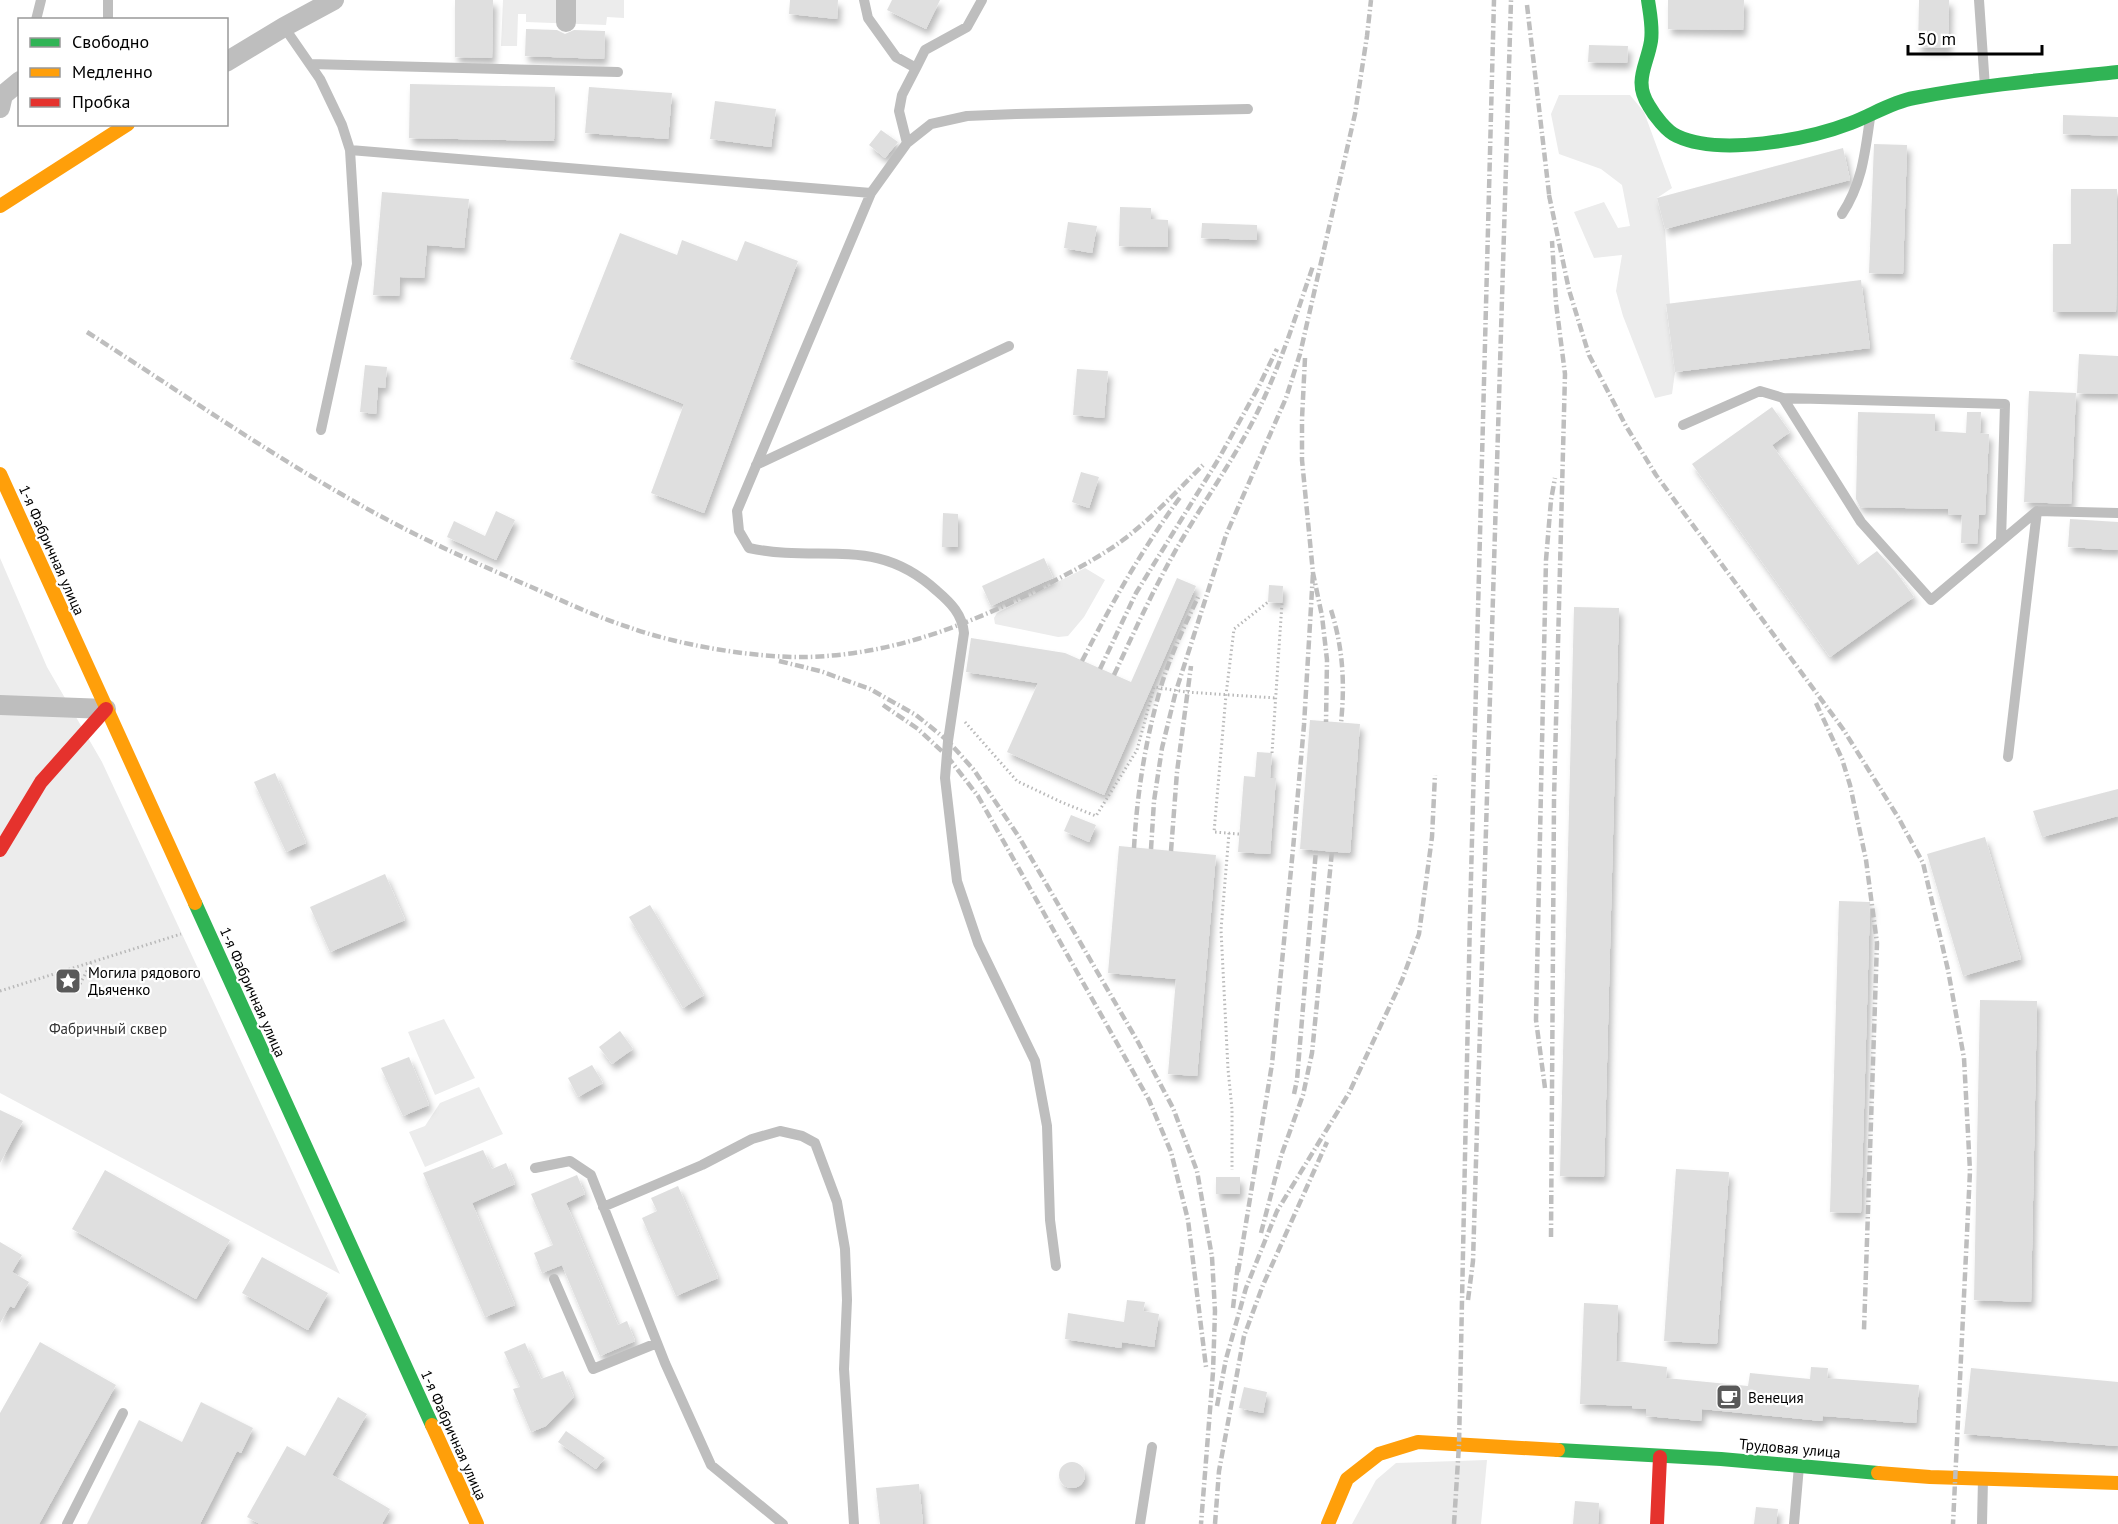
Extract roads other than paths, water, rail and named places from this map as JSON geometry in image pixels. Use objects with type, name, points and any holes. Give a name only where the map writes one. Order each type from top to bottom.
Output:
[{"type":"main road","points":[[1648,0],[1652,25],[1642,72],[1641,89],[1649,107],[1674,135],[1696,142],[1731,146],[1784,141],[1851,123],[1870,113],[1912,98],[2047,79],[2118,72]]},
{"type":"main road","points":[[0,206],[109,130]]},
{"type":"main road","name":"1-я Фабричная улица","points":[[0,474],[477,1524]]},
{"type":"main road","points":[[0,850],[41,782],[106,709]]},
{"type":"main road","name":"Трудовая улица","points":[[1328,1524],[1347,1479],[1379,1454],[1418,1442],[1721,1459],[1930,1477],[2118,1483]]},
{"type":"main road","points":[[1658,1524],[1660,1457]]},
{"type":"street","points":[[228,62],[284,27],[334,0]]},
{"type":"street","points":[[566,0],[566,22]]},
{"type":"street","points":[[0,108],[3,95],[18,83]]},
{"type":"street","points":[[0,705],[106,709]]},
{"type":"lane","points":[[36,18],[41,0]]},
{"type":"lane","points":[[108,0],[108,18]]},
{"type":"lane","points":[[864,0],[868,18],[896,57],[916,68]]},
{"type":"lane","points":[[907,143],[899,111],[902,95],[925,50],[967,27],[982,0]]},
{"type":"lane","points":[[1978,0],[1985,87]]},
{"type":"lane","points":[[284,27],[320,79],[342,125],[350,150],[357,264],[321,430]]},
{"type":"lane","points":[[309,64],[618,72]]},
{"type":"lane","points":[[1056,1266],[1050,1220],[1047,1126],[1035,1061],[978,943],[957,880],[945,778],[948,741],[964,633],[963,624],[955,610],[919,576],[883,558],[853,554],[773,553],[749,548],[739,531],[737,511],[871,193],[907,143],[931,124],[967,116],[1248,109]]},
{"type":"lane","points":[[1842,214],[1854,196],[1862,170],[1870,113]]},
{"type":"lane","points":[[350,150],[871,193]]},
{"type":"lane","points":[[756,465],[1009,346]]},
{"type":"lane","points":[[1683,425],[1761,391],[1783,398],[2006,404],[2001,541]]},
{"type":"lane","points":[[1783,398],[1861,522],[1931,600],[2037,511],[2118,513]]},
{"type":"lane","points":[[2008,758],[2037,511]]},
{"type":"lane","points":[[603,1207],[702,1165],[752,1139],[780,1131],[802,1136],[814,1143],[837,1203],[845,1249],[847,1300],[844,1369],[854,1524]]},
{"type":"lane","points":[[535,1168],[570,1161],[591,1175],[657,1343],[711,1465],[783,1524]]},
{"type":"lane","points":[[554,1279],[593,1369],[657,1343]]},
{"type":"lane","points":[[67,1524],[123,1413]]},
{"type":"lane","points":[[1140,1524],[1152,1447]]},
{"type":"lane","points":[[1794,1524],[1799,1466]]},
{"type":"lane","points":[[1982,1524],[1983,1478]]},
{"type":"railway","points":[[1151,849],[1154,801],[1162,748],[1176,691],[1226,535],[1286,398],[1300,354],[1355,114],[1371,0]]},
{"type":"railway","points":[[1454,1524],[1459,1445],[1470,916],[1494,0]]},
{"type":"railway","points":[[1468,1300],[1473,1261],[1511,0]]},
{"type":"railway","points":[[1527,5],[1550,202]]},
{"type":"railway","points":[[1549,195],[1569,290],[1589,355],[1626,426],[1656,475],[1843,729],[1898,817],[1923,863],[1948,970],[1964,1058],[1970,1171],[1953,1524]]},
{"type":"railway","points":[[1551,1237],[1554,799],[1565,374],[1556,303],[1552,241]]},
{"type":"railway","points":[[1114,675],[1165,570],[1254,419],[1279,363],[1313,266]]},
{"type":"railway","points":[[87,332],[294,466],[425,539],[615,623],[693,645],[740,653],[807,657],[867,651],[925,637],[981,616],[1035,591],[1116,545],[1147,520],[1205,463]]},
{"type":"railway","points":[[1100,669],[1136,593],[1218,460],[1277,349]]},
{"type":"railway","points":[[1305,358],[1302,460],[1313,573],[1322,616],[1327,660],[1326,722]]},
{"type":"railway","points":[[1545,1088],[1536,1020],[1546,560],[1555,478]]},
{"type":"railway","points":[[1082,661],[1128,577],[1181,496]]},
{"type":"railway","points":[[1238,1272],[1272,1064],[1304,725],[1313,573]]},
{"type":"railway","points":[[1134,848],[1142,768],[1150,729],[1172,654],[1198,597]]},
{"type":"railway","points":[[1331,610],[1342,666],[1341,723]]},
{"type":"railway","points":[[779,661],[820,671],[870,689],[916,715],[948,741],[974,770],[1019,837],[1138,1042],[1173,1108],[1197,1171],[1212,1257],[1215,1311],[1213,1372],[1201,1524]]},
{"type":"railway","points":[[1171,851],[1177,772],[1191,666]]},
{"type":"railway","points":[[1816,703],[1842,759],[1850,785],[1866,860],[1877,943],[1864,1330]]},
{"type":"railway","points":[[883,705],[918,729],[947,756],[978,796],[1149,1100],[1171,1152],[1188,1220],[1206,1367]]},
{"type":"railway","points":[[1217,1406],[1226,1359],[1246,1288],[1277,1211],[1349,1093],[1402,980],[1419,934],[1432,837],[1435,775]]},
{"type":"railway","points":[[1294,1094],[1316,850]]},
{"type":"railway","points":[[1261,1233],[1281,1156],[1303,1095],[1312,1053],[1332,851]]},
{"type":"railway","points":[[1215,1524],[1219,1471],[1244,1336],[1263,1285],[1327,1142]]},
{"type":"railway","points":[[1233,1308],[1238,1264]]},
{"type":"place","name":"Могила рядового Дьяченко","points":[[68,981]]},
{"type":"place","name":"Венеция","points":[[1729,1397]]},
{"type":"park label","name":"Фабричный сквер","points":[[108,1028]]}]
